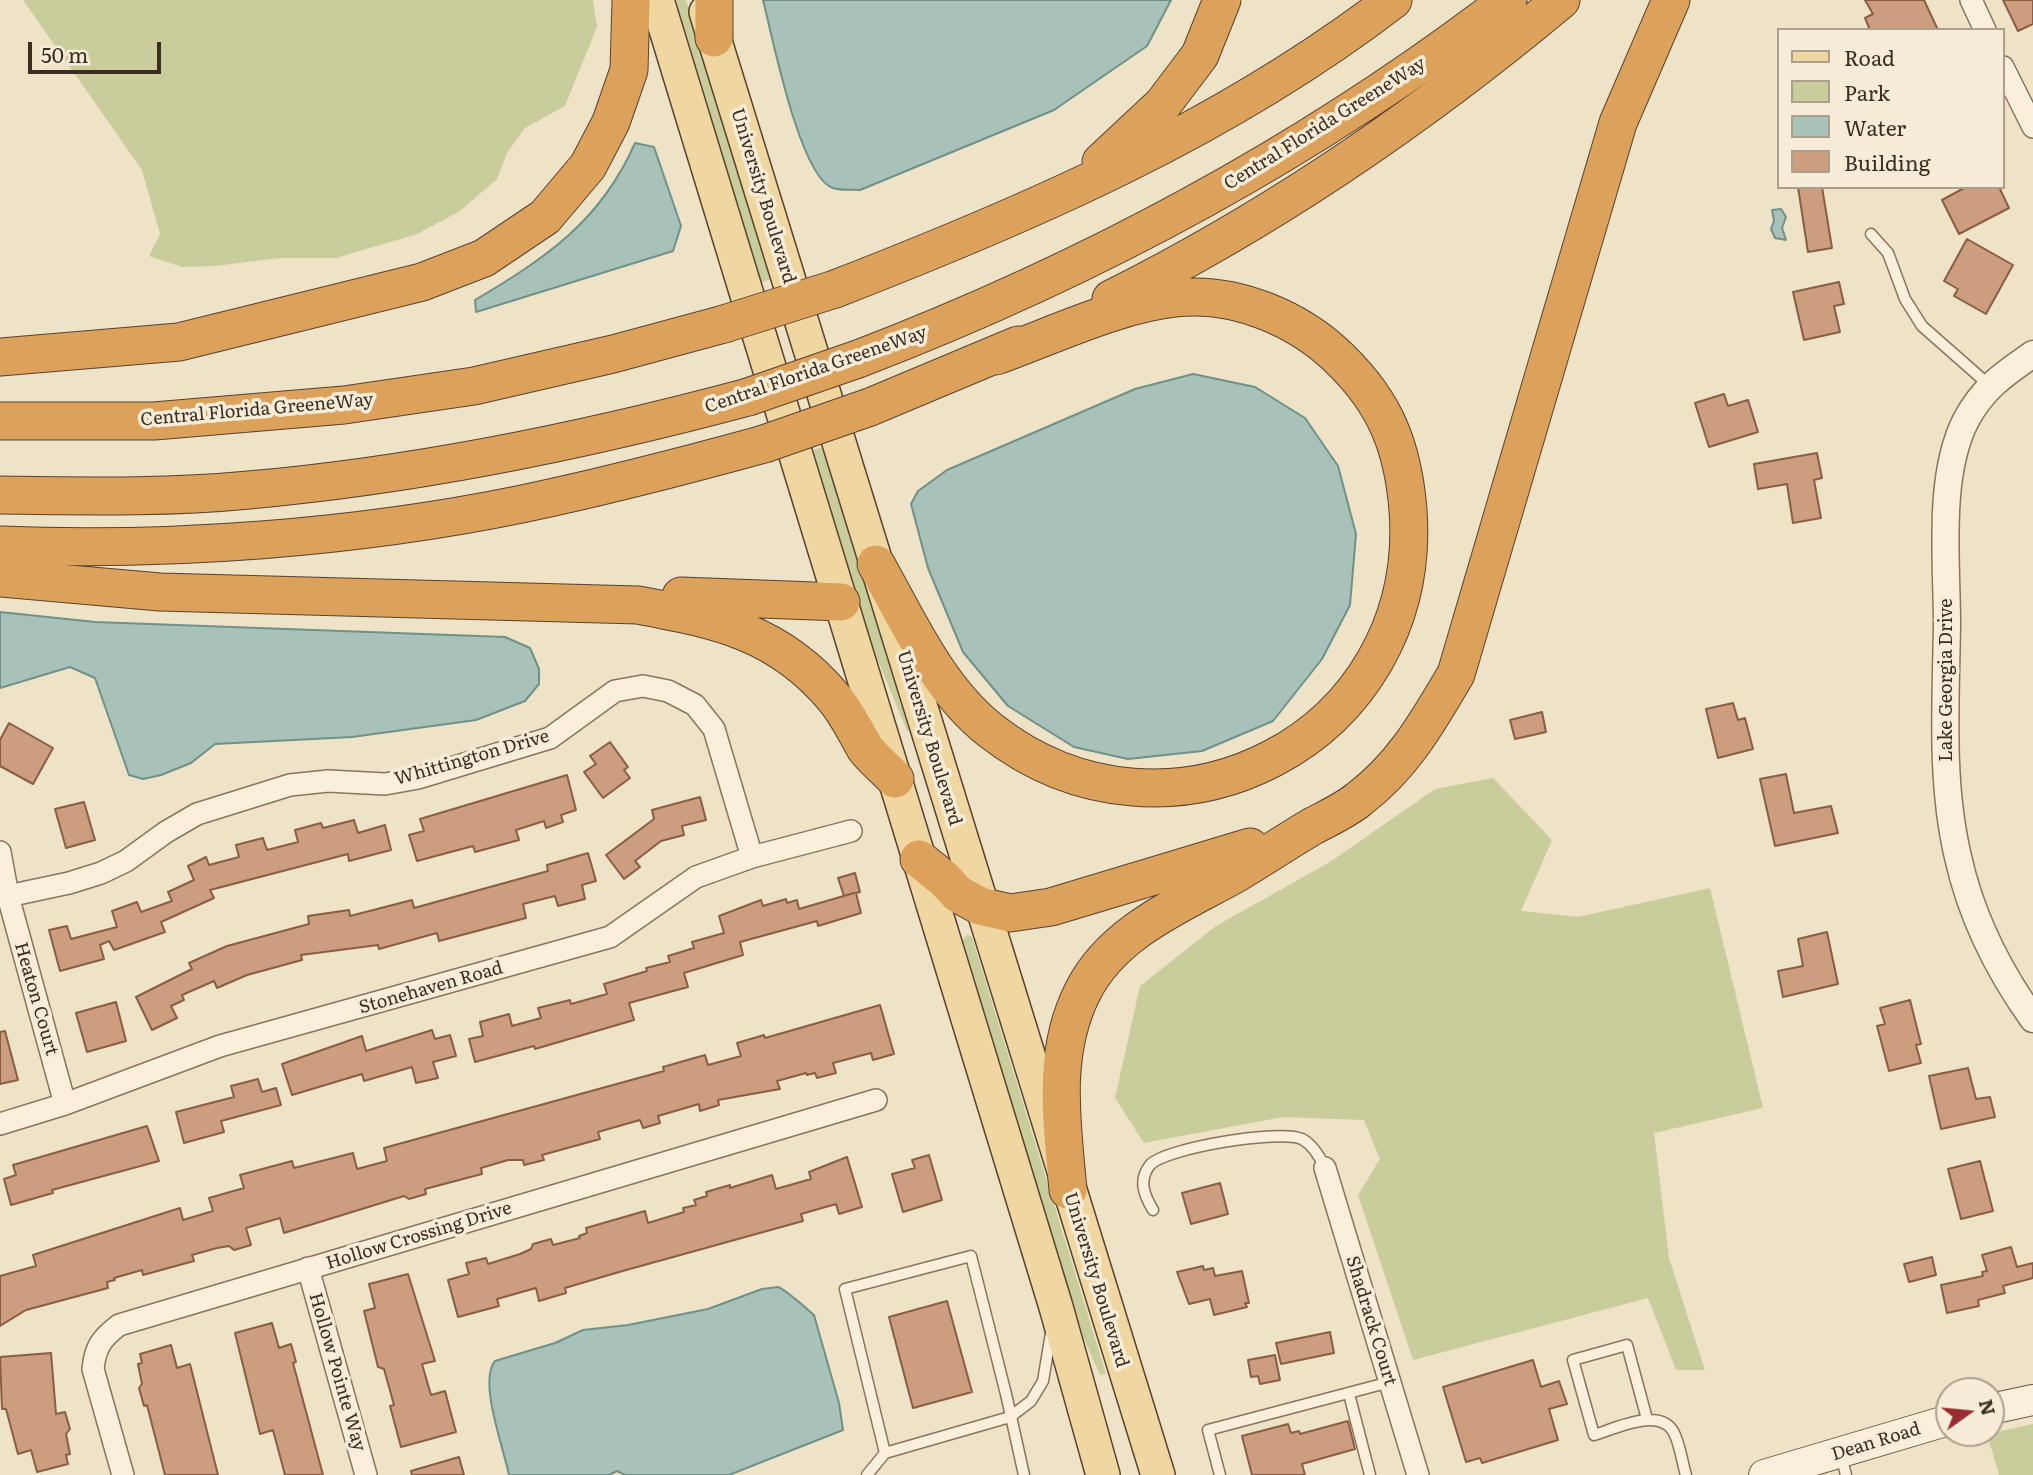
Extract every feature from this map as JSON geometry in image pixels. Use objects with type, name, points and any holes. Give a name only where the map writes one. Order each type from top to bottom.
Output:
[{"type":"highway","points":[[0,357],[179,342],[422,282],[484,258],[545,217],[588,166],[611,122],[629,70],[631,0]]},
{"type":"highway","points":[[714,0],[714,38]]},
{"type":"highway","points":[[1072,191],[1163,104],[1200,55],[1222,0]]},
{"type":"highway","name":"Central Florida GreeneWay","points":[[0,421],[154,421],[344,405],[474,386],[613,354],[724,324],[835,289],[961,240],[1072,191],[1238,103],[1357,27],[1393,0]]},
{"type":"highway","name":"Central Florida GreeneWay","points":[[0,495],[108,497],[247,491],[421,470],[627,429],[748,397],[950,324],[1148,229],[1341,118],[1414,69],[1508,0]]},
{"type":"highway","points":[[996,356],[1140,285],[1291,199],[1404,123],[1561,0]]},
{"type":"highway","points":[[1068,1190],[1060,1100],[1062,1067],[1069,1027],[1083,990],[1102,963],[1135,931],[1359,800],[1410,751],[1456,674],[1618,123],[1671,0]]},
{"type":"highway","points":[[0,545],[84,549],[213,544],[395,524],[520,504],[764,444],[870,407],[996,356],[1146,304],[1202,297],[1231,301],[1282,317],[1329,348],[1365,384],[1392,430],[1405,477],[1410,539],[1402,589],[1388,636],[1365,677],[1333,715],[1292,749],[1250,771],[1217,782],[1162,789],[1113,784],[1061,771],[1022,752],[988,729],[950,689],[876,565]]},
{"type":"highway","points":[[0,578],[160,592],[638,605],[717,620],[781,650],[833,697],[866,750],[895,779]]},
{"type":"highway","points":[[638,605],[676,596],[841,601]]},
{"type":"highway","points":[[919,859],[958,894],[980,906],[1010,913],[1051,907],[1305,831]]},
{"type":"main road","points":[[657,0],[1056,1307],[1103,1475]]},
{"type":"main road","name":"University Boulevard","points":[[703,0],[980,906],[1158,1475]]},
{"type":"main road","points":[[2005,1406],[2033,1400]]},
{"type":"main road","name":"Dean Road","points":[[1763,1475],[1843,1464],[1935,1426]]},
{"type":"street","points":[[1971,0],[1984,28]]},
{"type":"street","points":[[2005,71],[2033,127]]},
{"type":"street","name":"Lake Georgia Drive","points":[[2033,354],[1990,384],[1966,421],[1954,456],[1947,501],[1948,793],[1958,859],[1977,919],[2002,971],[2033,1019]]},
{"type":"street","name":"Whittington Drive","points":[[8,896],[101,873],[126,861],[166,832],[197,814],[290,785],[328,781],[385,784],[418,778],[550,738],[615,691],[643,686],[668,691],[695,705],[714,729],[752,857]]},
{"type":"street","name":"Stonehaven Road","points":[[0,1124],[65,1104],[220,1046],[610,937],[696,877],[752,857],[850,831]]},
{"type":"street","name":"Heaton Court","points":[[0,852],[8,896],[65,1104]]},
{"type":"street","name":"Hollow Crossing Drive","points":[[123,1475],[93,1369],[94,1353],[102,1338],[119,1325],[876,1100]]},
{"type":"street","name":"Shadrack Court","points":[[1325,1168],[1418,1475]]},
{"type":"street","name":"Hollow Pointe Way","points":[[308,1268],[366,1475]]},
{"type":"lane","points":[[1871,234],[1888,253],[1905,299],[1922,326],[1990,384]]},
{"type":"lane","points":[[1153,1210],[1142,1184],[1145,1173],[1159,1158],[1181,1152],[1242,1139],[1290,1136],[1312,1147],[1325,1168]]},
{"type":"lane","points":[[885,1453],[845,1289],[971,1256],[1024,1475]]},
{"type":"lane","points":[[867,1475],[885,1453],[1010,1417],[1031,1401],[1043,1381],[1056,1307]]},
{"type":"lane","points":[[1647,1419],[1627,1345],[1573,1360],[1594,1435],[1647,1419],[1663,1422],[1672,1431],[1686,1475]]},
{"type":"lane","points":[[1220,1475],[1209,1430],[1390,1382]]},
{"type":"lane","points":[[1349,1394],[1370,1475]]},
{"type":"green space","points":[[23,0],[593,0],[597,27],[565,106],[525,128],[507,153],[497,179],[460,211],[417,234],[336,258],[279,258],[182,267],[149,256],[160,234],[142,170]]},
{"type":"green space","points":[[676,0],[686,0],[771,279],[761,282]]},
{"type":"green space","points":[[823,447],[909,730],[907,731],[874,651],[813,450]]},
{"type":"green space","points":[[1493,778],[1552,840],[1521,911],[1578,917],[1710,888],[1763,1108],[1654,1133],[1669,1258],[1705,1370],[1676,1370],[1648,1298],[1413,1360],[1358,1195],[1380,1159],[1364,1120],[1283,1117],[1144,1143],[1115,1098],[1140,986],[1216,926],[1330,862],[1435,789]]},
{"type":"green space","points":[[967,934],[972,937],[1106,1374],[1100,1375],[1083,1337],[963,940]]},
{"type":"green space","points":[[2033,1424],[2033,1475],[1999,1475],[1991,1447],[2005,1447],[2005,1430]]},
{"type":"water","points":[[763,0],[1171,0],[1147,46],[1054,110],[860,190],[833,188],[821,178],[809,159],[780,72]]},
{"type":"water","points":[[635,143],[654,147],[681,226],[673,251],[476,312],[475,300],[548,252],[588,216],[606,195]]},
{"type":"water","points":[[1781,209],[1786,217],[1782,228],[1786,240],[1775,238],[1771,229],[1774,221],[1772,210]]},
{"type":"water","points":[[1193,374],[1255,387],[1305,418],[1338,466],[1356,534],[1350,605],[1322,659],[1273,721],[1202,751],[1128,759],[1074,747],[1008,706],[963,652],[928,568],[911,504],[918,491],[947,470],[1135,389]]},
{"type":"water","points":[[0,612],[95,622],[505,637],[530,648],[539,669],[539,684],[525,701],[476,720],[352,737],[215,744],[191,763],[143,779],[129,775],[95,678],[70,667],[0,688]]},
{"type":"water","points":[[778,1287],[814,1315],[839,1403],[843,1430],[729,1475],[625,1475],[617,1471],[609,1475],[509,1475],[489,1384],[495,1361],[555,1343],[583,1330],[628,1325],[708,1309],[762,1289]]},
{"type":"building","points":[[1865,0],[1924,0],[1937,28],[1869,28],[1865,18],[1873,14]]},
{"type":"building","points":[[2003,0],[2033,0],[2033,24],[2018,31]]},
{"type":"building","points":[[1798,189],[1822,189],[1832,248],[1808,252]]},
{"type":"building","points":[[1962,189],[2000,189],[2009,208],[1959,234],[1942,200]]},
{"type":"building","points":[[1967,239],[2013,265],[1986,314],[1954,296],[1958,289],[1944,281]]},
{"type":"building","points":[[1839,282],[1844,304],[1834,306],[1840,332],[1804,340],[1793,292]]},
{"type":"building","points":[[1724,394],[1728,406],[1748,400],[1758,432],[1709,447],[1695,403]]},
{"type":"building","points":[[1817,453],[1822,478],[1814,480],[1821,518],[1793,523],[1787,484],[1758,489],[1754,464]]},
{"type":"building","points":[[1733,703],[1738,720],[1745,718],[1753,749],[1718,758],[1706,709]]},
{"type":"building","points":[[1542,712],[1546,732],[1515,739],[1510,720]]},
{"type":"building","points":[[9,723],[53,748],[33,784],[0,766],[0,740]]},
{"type":"building","points":[[610,742],[628,767],[624,770],[630,778],[603,798],[584,772],[596,764],[590,756]]},
{"type":"building","points":[[1786,774],[1794,813],[1831,806],[1838,833],[1775,846],[1760,779]]},
{"type":"building","points":[[567,775],[576,810],[561,815],[563,822],[546,828],[544,821],[516,830],[519,840],[475,852],[473,846],[417,861],[409,835],[424,831],[420,819]]},
{"type":"building","points":[[700,797],[706,820],[682,826],[684,835],[661,841],[635,861],[640,867],[624,879],[606,855],[654,819],[652,810]]},
{"type":"building","points":[[84,802],[95,840],[66,848],[55,809]]},
{"type":"building","points":[[354,820],[358,833],[385,825],[391,850],[349,861],[348,854],[210,890],[214,898],[161,922],[165,932],[114,950],[109,941],[100,945],[104,959],[60,971],[49,930],[67,926],[71,939],[117,927],[112,911],[137,902],[141,912],[172,901],[168,892],[194,880],[188,866],[206,857],[209,865],[239,857],[236,845],[263,838],[267,850],[298,842],[295,830],[321,823],[323,828]]},
{"type":"building","points":[[588,853],[596,881],[582,885],[585,899],[558,906],[555,896],[523,904],[526,918],[439,941],[437,933],[379,949],[378,945],[301,955],[302,960],[247,975],[217,988],[214,981],[182,995],[184,1000],[171,1006],[177,1018],[152,1030],[136,997],[192,969],[189,963],[227,946],[309,924],[308,916],[349,910],[350,916],[412,900],[414,908],[548,871],[547,865]]},
{"type":"building","points":[[855,873],[860,892],[856,893],[861,913],[818,926],[817,921],[740,942],[743,955],[684,973],[688,987],[629,1003],[634,1020],[535,1049],[534,1046],[475,1062],[469,1039],[483,1036],[480,1022],[509,1014],[512,1026],[541,1018],[538,1008],[570,1000],[571,1004],[607,994],[604,984],[670,962],[668,956],[694,948],[692,942],[724,933],[719,916],[761,900],[763,906],[786,899],[787,903],[797,900],[799,909],[844,896],[838,878]]},
{"type":"building","points":[[1827,932],[1838,984],[1783,997],[1778,971],[1803,966],[1798,939]]},
{"type":"building","points":[[1910,1000],[1921,1044],[1916,1045],[1921,1063],[1889,1071],[1877,1026],[1885,1024],[1880,1008]]},
{"type":"building","points":[[116,1002],[126,1041],[87,1052],[76,1013]]},
{"type":"building","points":[[880,1005],[894,1054],[873,1060],[871,1053],[833,1063],[836,1073],[817,1078],[815,1073],[806,1073],[777,1081],[780,1089],[718,1100],[719,1105],[700,1111],[699,1104],[658,1116],[660,1123],[643,1128],[640,1120],[598,1132],[600,1139],[542,1155],[544,1160],[524,1165],[523,1160],[508,1160],[481,1168],[482,1174],[425,1189],[426,1194],[409,1199],[404,1196],[284,1233],[280,1218],[246,1228],[251,1245],[234,1250],[229,1246],[217,1248],[192,1255],[194,1261],[143,1275],[142,1270],[114,1278],[115,1280],[107,1282],[108,1288],[26,1310],[0,1326],[0,1276],[36,1266],[33,1255],[180,1208],[183,1220],[213,1211],[209,1198],[244,1188],[240,1175],[292,1161],[294,1168],[353,1153],[357,1169],[387,1161],[384,1148],[664,1071],[663,1067],[705,1055],[708,1065],[741,1056],[737,1043],[764,1035],[765,1038]]},
{"type":"building","points":[[432,1030],[435,1039],[450,1035],[456,1056],[433,1062],[438,1078],[416,1083],[412,1067],[364,1081],[362,1074],[292,1095],[282,1064],[362,1036],[366,1051]]},
{"type":"building","points":[[5,1031],[18,1080],[0,1084],[0,1032]]},
{"type":"building","points":[[1968,1068],[1976,1099],[1990,1097],[1995,1117],[1941,1129],[1929,1076]]},
{"type":"building","points":[[258,1079],[262,1092],[276,1088],[281,1105],[221,1121],[224,1132],[184,1143],[176,1112],[234,1097],[231,1086]]},
{"type":"building","points":[[147,1126],[159,1161],[52,1190],[53,1193],[11,1205],[4,1179],[16,1175],[13,1165]]},
{"type":"building","points":[[929,1155],[942,1200],[903,1212],[892,1174],[915,1168],[912,1160]]},
{"type":"building","points":[[847,1157],[862,1207],[839,1214],[836,1204],[801,1214],[803,1221],[565,1288],[566,1293],[539,1301],[536,1288],[497,1299],[499,1306],[458,1317],[448,1280],[469,1274],[466,1263],[486,1258],[488,1264],[520,1254],[531,1249],[533,1244],[551,1239],[553,1245],[580,1238],[579,1236],[587,1233],[586,1228],[645,1211],[648,1223],[684,1212],[683,1208],[696,1205],[694,1200],[707,1196],[706,1192],[730,1185],[730,1188],[772,1175],[776,1189],[811,1179],[809,1172]]},
{"type":"building","points":[[1980,1161],[1993,1211],[1961,1219],[1948,1169]]},
{"type":"building","points":[[1220,1183],[1228,1214],[1191,1224],[1182,1193]]},
{"type":"building","points":[[2011,1247],[2017,1267],[2033,1263],[2033,1278],[2003,1286],[2005,1293],[1978,1300],[1979,1306],[1947,1313],[1941,1285],[1983,1276],[1982,1272],[1987,1271],[1982,1255]]},
{"type":"building","points":[[1932,1257],[1936,1275],[1909,1282],[1904,1264]]},
{"type":"building","points":[[1203,1266],[1204,1270],[1213,1268],[1215,1276],[1242,1271],[1249,1303],[1245,1303],[1247,1307],[1214,1315],[1210,1299],[1189,1304],[1177,1272]]},
{"type":"building","points":[[408,1274],[435,1361],[422,1364],[431,1395],[445,1391],[456,1432],[401,1447],[390,1406],[394,1405],[384,1369],[378,1367],[364,1311],[375,1308],[369,1284]]},
{"type":"building","points":[[947,1301],[972,1392],[913,1408],[889,1317]]},
{"type":"building","points":[[272,1323],[279,1348],[291,1344],[296,1362],[293,1363],[323,1475],[285,1475],[273,1430],[260,1434],[235,1333]]},
{"type":"building","points":[[1330,1332],[1334,1353],[1281,1364],[1276,1343]]},
{"type":"building","points":[[171,1345],[177,1368],[190,1364],[218,1475],[165,1475],[147,1405],[144,1406],[139,1388],[142,1384],[138,1364],[142,1363],[140,1354]]},
{"type":"building","points":[[51,1353],[56,1414],[65,1412],[70,1429],[66,1434],[70,1454],[66,1455],[68,1464],[37,1472],[31,1450],[18,1454],[6,1409],[2,1409],[0,1357]]},
{"type":"building","points":[[1275,1355],[1280,1380],[1260,1384],[1258,1376],[1251,1377],[1248,1360]]},
{"type":"building","points":[[1533,1360],[1541,1387],[1559,1381],[1567,1404],[1549,1409],[1558,1440],[1482,1463],[1480,1458],[1466,1462],[1443,1387]]},
{"type":"building","points":[[1348,1421],[1355,1449],[1302,1464],[1305,1475],[1252,1475],[1242,1436],[1288,1424],[1291,1433],[1299,1431],[1300,1434]]},
{"type":"building","points":[[459,1457],[464,1475],[412,1475],[411,1471]]}]
